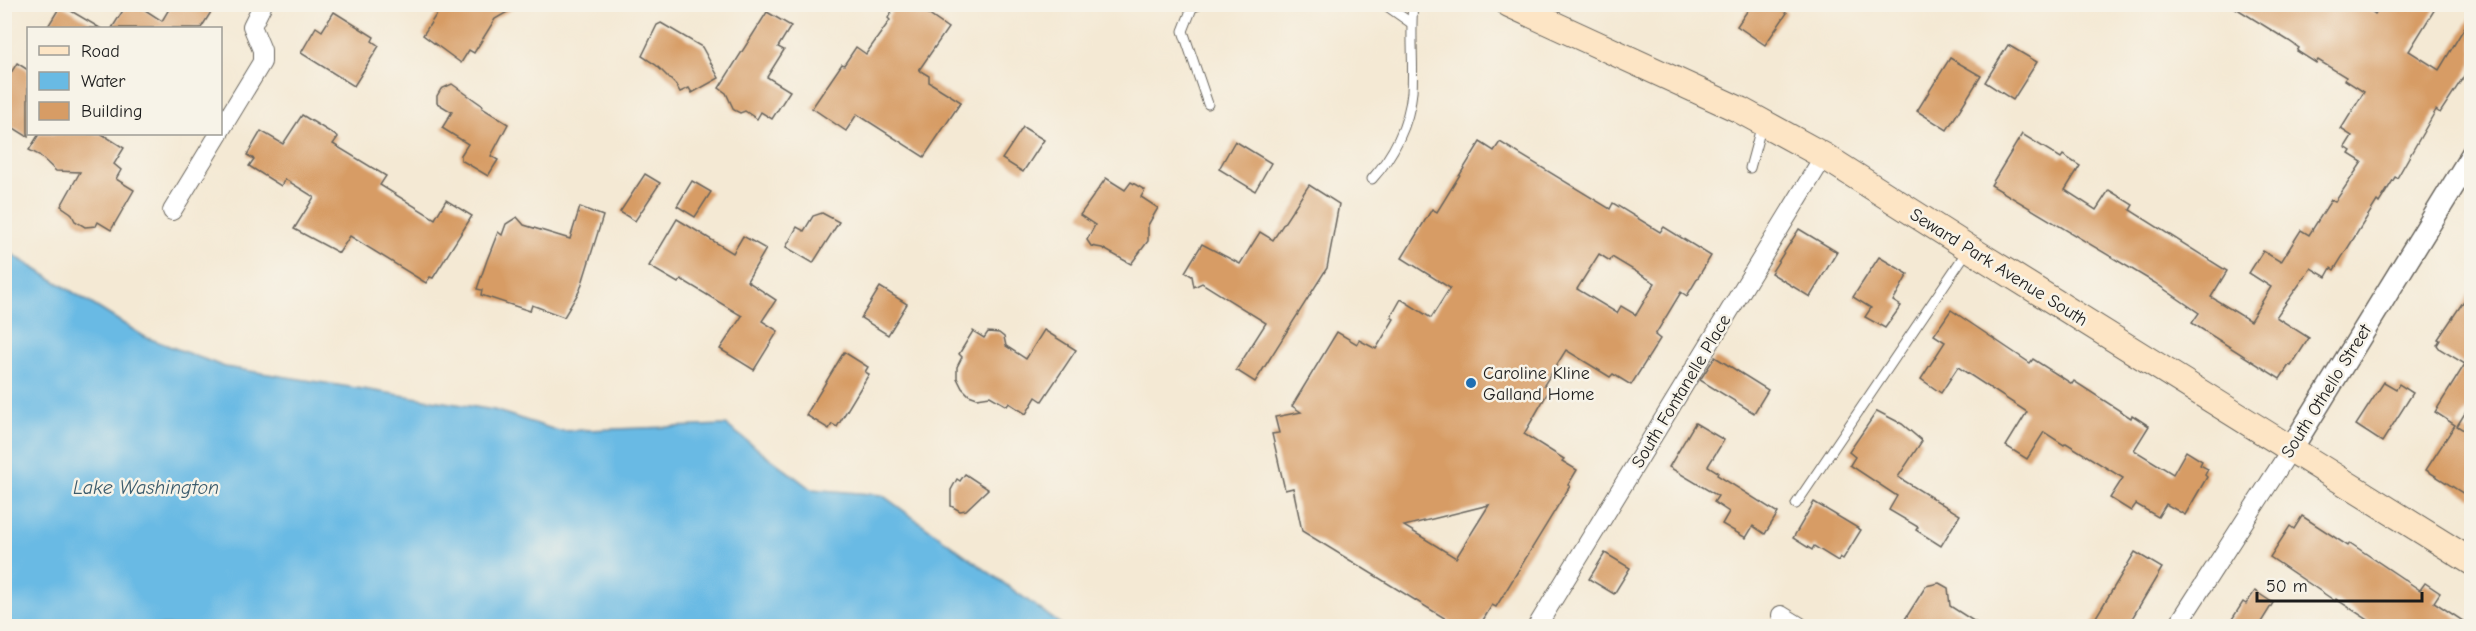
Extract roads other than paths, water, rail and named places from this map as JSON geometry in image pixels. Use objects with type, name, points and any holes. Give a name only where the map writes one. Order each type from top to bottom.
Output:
[{"type":"main road","name":"Seward Park Avenue South","points":[[1509,4],[1730,105],[1824,156],[1969,249],[2472,562]]},
{"type":"street","points":[[222,129],[262,62],[262,50],[252,26],[263,4]]},
{"type":"street","points":[[172,211],[218,135]]},
{"type":"street","name":"South Othello Street","points":[[2177,627],[2472,154]]},
{"type":"street","name":"South Fontanelle Place","points":[[1537,627],[1824,156]]},
{"type":"street","points":[[1781,615],[1798,627]]},
{"type":"lane","points":[[1201,4],[1192,8],[1183,31],[1208,104]]},
{"type":"lane","points":[[1384,4],[1411,23]]},
{"type":"lane","points":[[1372,179],[1388,160],[1403,129],[1412,94],[1413,4]]},
{"type":"lane","points":[[1750,168],[1763,122]]},
{"type":"lane","points":[[1796,504],[1969,249]]},
{"type":"water","name":"Lake Washington","points":[[5,250],[145,337],[225,367],[494,410],[559,431],[726,425],[811,489],[882,495],[1063,626],[5,626]]},
{"type":"place","name":"Caroline Kline Galland Home","points":[[1471,383]]}]
